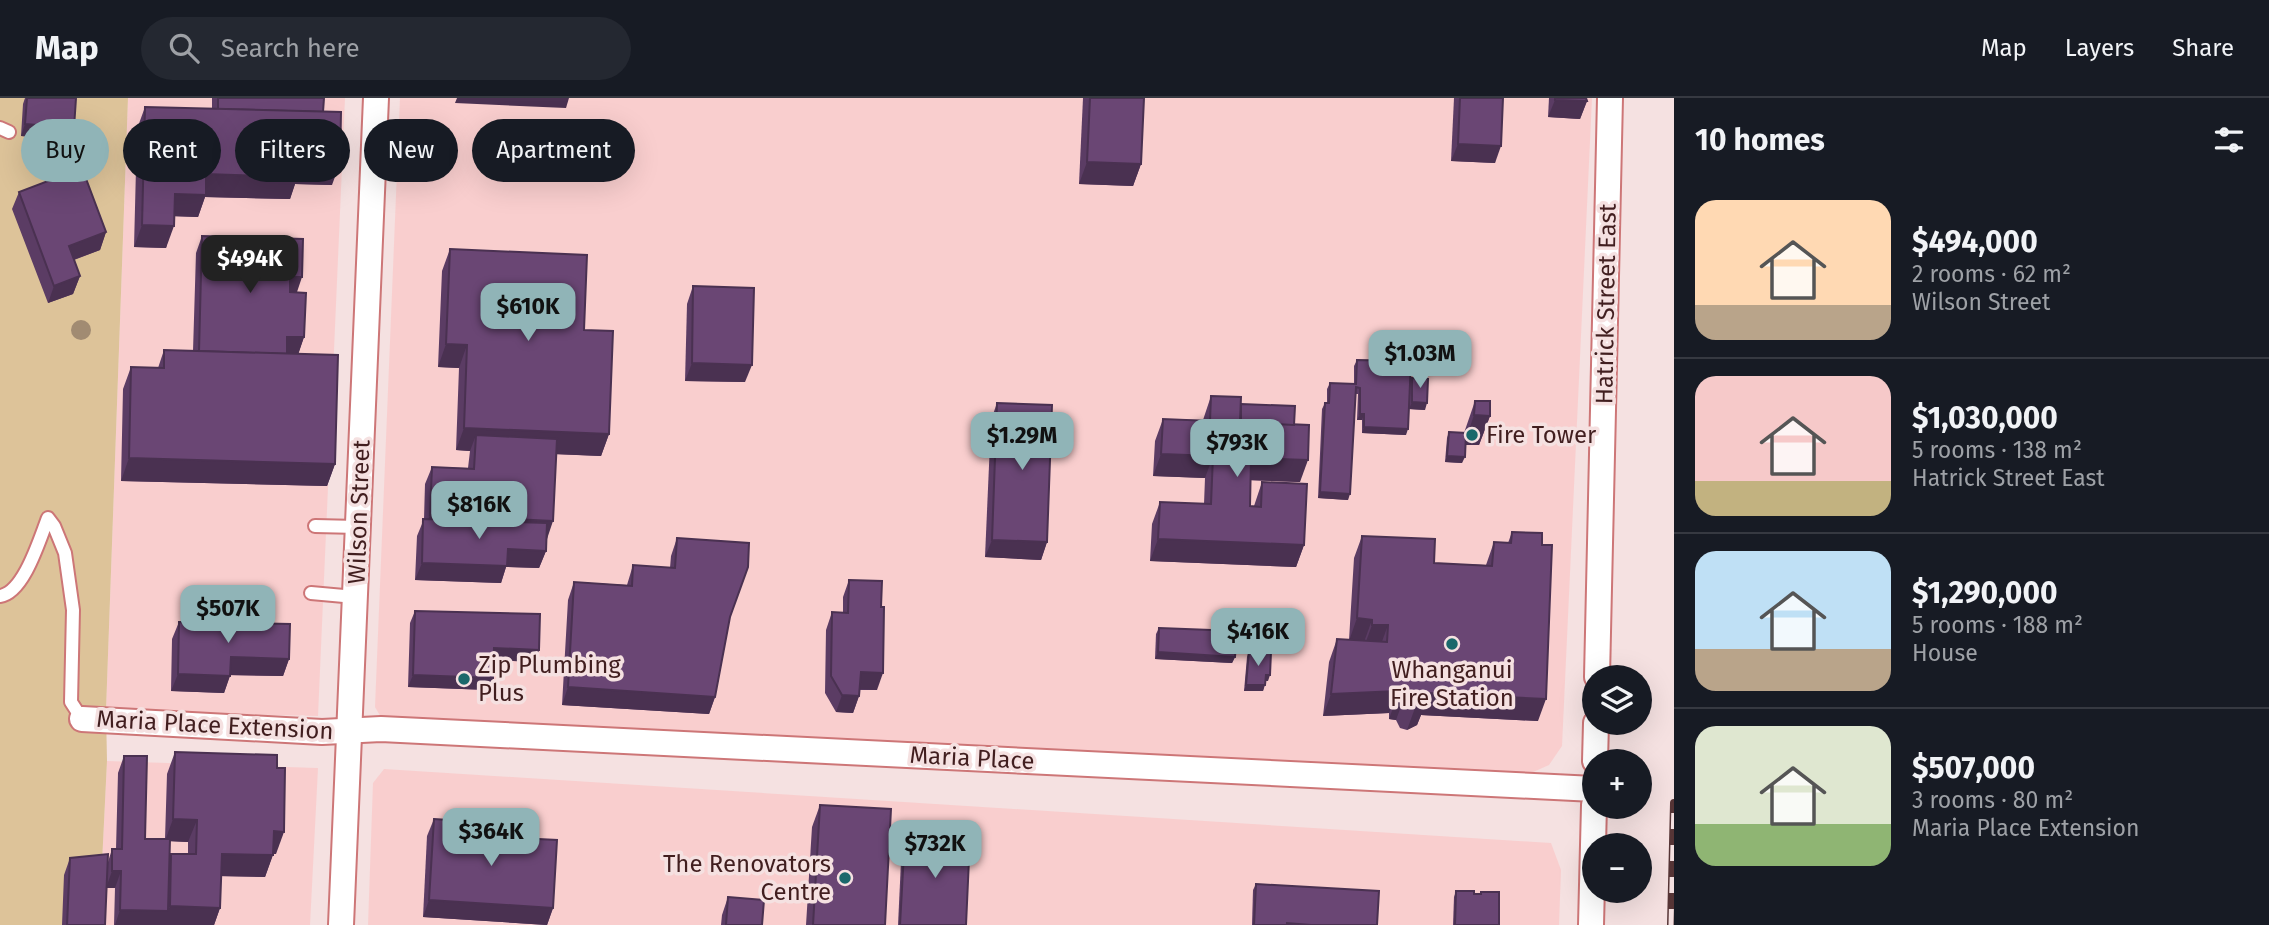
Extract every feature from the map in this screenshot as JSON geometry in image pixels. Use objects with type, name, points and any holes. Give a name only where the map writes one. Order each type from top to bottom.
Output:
[{"type":"street","name":"Wilson Street","points":[[341,925],[376,98]]},
{"type":"street","name":"Hatrick Street East","points":[[1597,665],[1610,98]]},
{"type":"street","name":"Maria Place Extension","points":[[82,719],[322,732],[349,730]]},
{"type":"street","name":"Maria Place","points":[[349,730],[382,729],[1582,788]]},
{"type":"street","points":[[1591,925],[1594,819]]},
{"type":"lane","points":[[0,596],[17,585],[28,568],[48,518],[65,553],[73,610],[71,702],[82,719]]},
{"type":"lane","points":[[315,526],[358,527]]},
{"type":"lane","points":[[311,593],[355,597]]},
{"type":"shaded area","points":[[0,98],[128,98],[127,119],[123,119],[125,182],[106,711],[107,761],[99,925],[0,925]]},
{"type":"shaded area","points":[[128,98],[345,98],[344,119],[235,119],[235,182],[341,182],[318,716],[106,711],[125,182],[221,182],[221,119],[127,119]]},
{"type":"shaded area","points":[[400,98],[1592,98],[1562,746],[1549,765],[1531,773],[385,724],[375,707],[397,182],[458,182],[458,119],[399,119]]},
{"type":"shaded area","points":[[107,761],[318,768],[310,925],[99,925]]},
{"type":"shaded area","points":[[384,769],[1551,843],[1561,870],[1559,925],[368,925],[373,783]]},
{"type":"building","points":[[27,98],[76,98],[75,119],[25,119]]},
{"type":"building","points":[[218,98],[324,98],[323,112],[218,109]]},
{"type":"building","points":[[1090,98],[1144,98],[1141,164],[1087,162]]},
{"type":"building","points":[[1460,98],[1503,98],[1501,146],[1458,144]]},
{"type":"building","points":[[1586,98],[1587,101],[1555,100]]},
{"type":"building","points":[[145,107],[341,112],[341,119],[235,119],[235,175],[221,174],[221,119],[145,119]]},
{"type":"building","points":[[45,182],[87,182],[106,232],[69,246],[80,276],[54,286],[19,192]]},
{"type":"building","points":[[143,182],[206,182],[206,195],[175,194],[174,226],[142,225]]},
{"type":"building","points":[[202,236],[303,239],[302,277],[290,277],[290,292],[306,293],[304,337],[287,337],[287,354],[199,351]]},
{"type":"building","points":[[450,249],[587,255],[584,330],[613,331],[609,434],[464,428],[467,345],[446,344]]},
{"type":"building","points":[[693,286],[754,288],[752,365],[692,363]]},
{"type":"building","points":[[164,350],[338,355],[335,464],[129,458],[131,367],[164,368]]},
{"type":"building","points":[[1357,360],[1411,361],[1408,429],[1364,427],[1364,414],[1360,414],[1360,388],[1356,387],[1350,494],[1320,492],[1325,403],[1329,403],[1330,383],[1356,384]]},
{"type":"building","points":[[1412,378],[1428,379],[1427,403],[1412,402]]},
{"type":"building","points":[[1211,396],[1241,397],[1240,422],[1309,425],[1308,460],[1251,458],[1250,506],[1261,507],[1262,482],[1307,484],[1304,545],[1158,539],[1160,502],[1211,504],[1213,456],[1161,454],[1163,419],[1210,421]]},
{"type":"building","points":[[1475,401],[1490,401],[1490,416],[1474,415]]},
{"type":"building","points":[[997,403],[1052,405],[1047,542],[992,540]]},
{"type":"building","points":[[1241,404],[1295,406],[1294,425],[1241,422]]},
{"type":"building","points":[[1449,432],[1466,433],[1465,457],[1447,456]]},
{"type":"building","points":[[476,435],[557,439],[553,521],[430,515],[432,467],[474,469]]},
{"type":"building","points":[[423,519],[547,523],[546,551],[508,549],[507,566],[422,563]]},
{"type":"building","name":"Whanganui Fire Station","points":[[1512,532],[1542,533],[1542,545],[1552,545],[1546,699],[1428,693],[1425,703],[1415,708],[1408,706],[1404,698],[1397,697],[1397,691],[1331,694],[1337,639],[1387,642],[1388,625],[1372,625],[1372,620],[1357,618],[1362,536],[1435,539],[1434,563],[1492,566],[1494,542],[1511,543]]},
{"type":"building","points":[[677,538],[749,543],[748,567],[730,617],[715,697],[568,687],[574,582],[632,586],[633,565],[675,568]]},
{"type":"building","points":[[849,580],[882,581],[883,673],[861,672],[859,696],[842,695],[831,676],[832,612],[848,613]]},
{"type":"building","points":[[415,611],[540,614],[539,650],[494,648],[493,678],[413,675]]},
{"type":"building","points":[[179,622],[290,624],[289,659],[231,657],[230,676],[178,674]]},
{"type":"building","points":[[1159,628],[1237,631],[1235,657],[1158,652]]},
{"type":"building","points":[[1249,651],[1271,652],[1270,675],[1266,675],[1265,685],[1246,685]]},
{"type":"building","points":[[175,752],[277,755],[277,768],[285,768],[284,832],[274,831],[273,855],[222,854],[220,908],[170,906],[171,854],[196,854],[197,820],[173,819]]},
{"type":"building","points":[[124,756],[147,756],[145,839],[170,839],[168,911],[120,910],[121,871],[112,871],[112,849],[122,849]]},
{"type":"building","name":"The Renovators Centre","points":[[820,805],[891,809],[885,925],[813,925]]},
{"type":"building","points":[[434,819],[476,822],[475,836],[557,840],[553,908],[429,900]]},
{"type":"building","points":[[905,834],[970,837],[966,925],[900,925]]},
{"type":"building","points":[[108,854],[105,925],[67,925],[70,858]]},
{"type":"building","points":[[1256,884],[1379,891],[1377,925],[1254,925]]},
{"type":"building","points":[[1456,891],[1474,891],[1474,894],[1499,892],[1499,925],[1455,925]]},
{"type":"building","points":[[728,897],[764,900],[762,925],[726,925]]},
{"type":"railway","points":[[1671,925],[1674,803]]},
{"type":"place","name":"Fire Tower","points":[[1472,435]]},
{"type":"place","name":"Whanganui Fire Station","points":[[1452,644]]},
{"type":"place","name":"Zip Plumbing Plus","points":[[464,679]]},
{"type":"place","name":"The Renovators Centre","points":[[845,878]]}]
